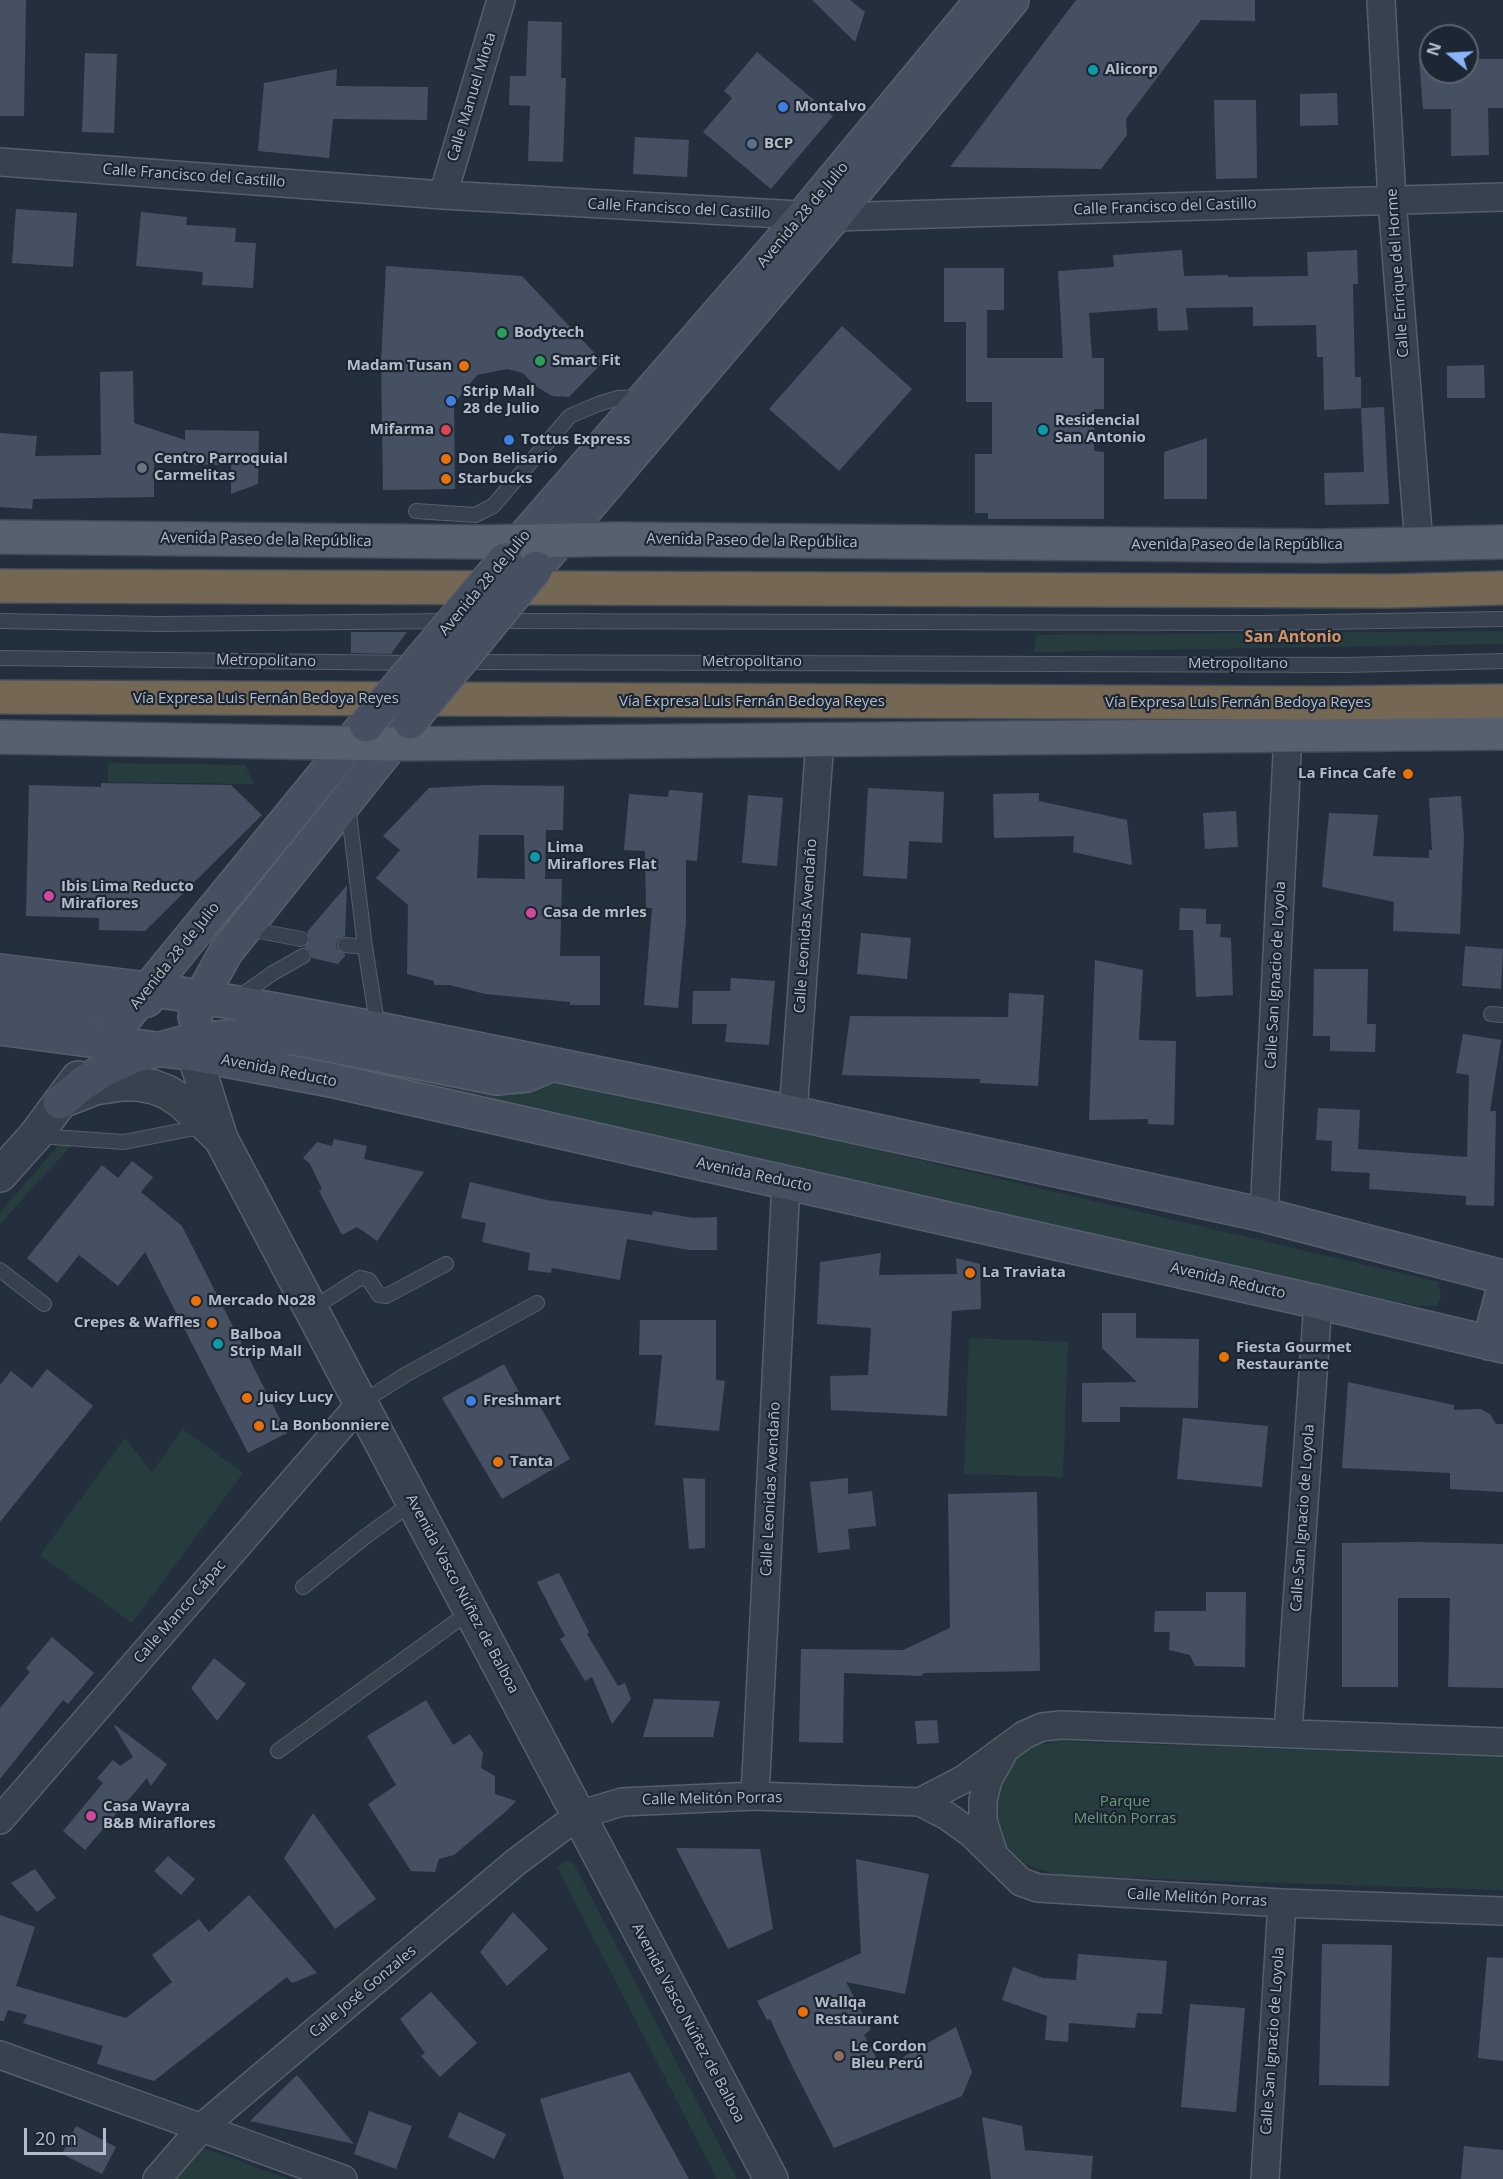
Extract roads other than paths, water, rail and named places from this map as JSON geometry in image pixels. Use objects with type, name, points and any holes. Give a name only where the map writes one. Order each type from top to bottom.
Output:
[{"type":"highway","points":[[0,586],[1378,591],[1503,588]]},
{"type":"highway","name":"Vía Expresa Luis Fernán Bedoya Reyes","points":[[0,697],[1353,704],[1503,701]]},
{"type":"main road","name":"Avenida 28 de Julio","points":[[178,997],[357,734],[520,556],[559,541],[818,216],[982,0]]},
{"type":"main road","name":"Avenida 28 de Julio","points":[[106,1041],[178,997],[236,940],[400,733],[520,556],[645,397],[818,216],[1012,0]]},
{"type":"main road","name":"Avenida Paseo de la República","points":[[0,537],[520,556]]},
{"type":"main road","name":"Avenida Paseo de la República","points":[[559,541],[1298,546],[1503,542]]},
{"type":"main road","points":[[0,737],[400,733],[820,740],[1503,733]]},
{"type":"main road","points":[[0,971],[378,1029],[793,1113],[1264,1215],[1503,1278]]},
{"type":"main road","points":[[0,999],[93,1008],[119,1007],[178,997]]},
{"type":"main road","name":"Avenida Vasco Núñez de Balboa","points":[[178,997],[196,1010],[194,1047]]},
{"type":"main road","name":"Avenida Reducto","points":[[0,1028],[158,1049],[194,1047],[330,1080],[1496,1344]]},
{"type":"main road","points":[[194,1047],[242,1036],[295,1038],[497,1078],[527,1075],[553,1064]]},
{"type":"main road","points":[[60,1102],[105,1069],[131,1057],[158,1049]]},
{"type":"main road","points":[[1496,1344],[1503,1291]]},
{"type":"street","name":"Calle Manuel Miota","points":[[443,195],[501,0]]},
{"type":"street","name":"Calle Enrique del Horme","points":[[1381,0],[1392,200],[1419,545]]},
{"type":"street","name":"Calle Francisco del Castillo","points":[[0,162],[443,195],[818,216],[1503,197]]},
{"type":"street","name":"Calle San Ignacio de Loyola","points":[[1264,1215],[1288,735]]},
{"type":"street","name":"Calle Leonidas Avendaño","points":[[793,1113],[820,740]]},
{"type":"street","name":"Avenida 28 de Julio","points":[[0,1175],[35,1136],[106,1041]]},
{"type":"street","name":"Avenida Vasco Núñez de Balboa","points":[[194,1047],[214,1132],[311,1309],[771,2179]]},
{"type":"street","points":[[60,1102],[94,1089],[122,1084],[139,1084],[167,1092],[181,1101],[214,1132]]},
{"type":"street","name":"Calle Leonidas Avendaño","points":[[755,1796],[786,1182]]},
{"type":"street","name":"Calle San Ignacio de Loyola","points":[[1288,1733],[1318,1302]]},
{"type":"street","name":"Calle Manco Cápac","points":[[0,1820],[361,1404]]},
{"type":"street","points":[[920,1802],[972,1774],[1024,1735],[1042,1727],[1061,1725],[1503,1742]]},
{"type":"street","points":[[993,1853],[983,1821],[983,1800],[988,1780],[1006,1748]]},
{"type":"street","name":"Calle Melitón Porras","points":[[579,1815],[622,1802],[755,1796],[920,1802],[947,1816],[971,1833],[1021,1882],[1038,1888],[1282,1903],[1503,1911]]},
{"type":"street","name":"Calle José Gonzales","points":[[157,2179],[202,2127],[516,1862],[579,1815]]},
{"type":"street","name":"Calle San Ignacio de Loyola","points":[[1265,2179],[1282,1903]]},
{"type":"street","points":[[0,2055],[343,2179]]},
{"type":"lane","points":[[416,511],[475,515],[493,506],[570,416],[618,398],[645,397]]},
{"type":"lane","points":[[0,621],[160,624],[475,621],[1272,623],[1503,620]]},
{"type":"lane","name":"Metropolitano","points":[[0,658],[402,663],[574,661],[1347,665],[1503,661]]},
{"type":"lane","points":[[348,799],[365,947],[378,1029]]},
{"type":"lane","points":[[236,940],[301,939]]},
{"type":"lane","points":[[345,945],[365,947]]},
{"type":"lane","points":[[178,997],[273,974],[303,956]]},
{"type":"lane","points":[[35,1136],[124,1142],[214,1132]]},
{"type":"lane","points":[[311,1309],[360,1278],[369,1280],[379,1294],[386,1296],[446,1264]]},
{"type":"lane","points":[[0,1270],[44,1304]]},
{"type":"lane","points":[[361,1404],[405,1375],[537,1303]]},
{"type":"lane","points":[[303,1587],[413,1502]]},
{"type":"lane","points":[[278,1751],[454,1623],[472,1613]]},
{"type":"place","name":"Alicorp","points":[[1093,70]]},
{"type":"place","name":"Montalvo","points":[[783,107]]},
{"type":"place","name":"BCP","points":[[752,144]]},
{"type":"place","name":"Bodytech","points":[[502,333]]},
{"type":"place","name":"Smart Fit","points":[[540,361]]},
{"type":"place","name":"Madam Tusan","points":[[464,366]]},
{"type":"place","name":"Strip Mall 28 de Julio","points":[[451,401]]},
{"type":"place","name":"Mifarma","points":[[446,430]]},
{"type":"place","name":"Residencial San Antonio","points":[[1043,430]]},
{"type":"place","name":"Tottus Express","points":[[509,440]]},
{"type":"place","name":"Don Belisario","points":[[446,459]]},
{"type":"place","name":"Centro Parroquial Carmelitas","points":[[142,468]]},
{"type":"place","name":"Starbucks","points":[[446,479]]},
{"type":"place","name":"La Finca Cafe","points":[[1408,774]]},
{"type":"place","name":"Lima Miraflores Flat","points":[[535,857]]},
{"type":"place","name":"Ibis Lima Reducto Miraflores","points":[[49,896]]},
{"type":"place","name":"Casa de mrles","points":[[531,913]]},
{"type":"place","name":"La Traviata","points":[[970,1273]]},
{"type":"place","name":"Mercado No28","points":[[196,1301]]},
{"type":"place","name":"Crepes & Waffles","points":[[212,1323]]},
{"type":"place","name":"Balboa Strip Mall","points":[[218,1344]]},
{"type":"place","name":"Fiesta Gourmet Restaurante","points":[[1224,1357]]},
{"type":"place","name":"Juicy Lucy","points":[[247,1398]]},
{"type":"place","name":"Freshmart","points":[[471,1401]]},
{"type":"place","name":"La Bonbonniere","points":[[259,1426]]},
{"type":"place","name":"Tanta","points":[[498,1462]]},
{"type":"place","name":"Casa Wayra B&B Miraflores","points":[[91,1816]]},
{"type":"place","name":"Wallqa Restaurant","points":[[803,2012]]},
{"type":"place","name":"Le Cordon Bleu Perú","points":[[839,2056]]},
{"type":"district","name":"San Antonio","points":[[1293,637]]},
{"type":"park label","name":"Parque Melitón Porras","points":[[1125,1810]]}]
